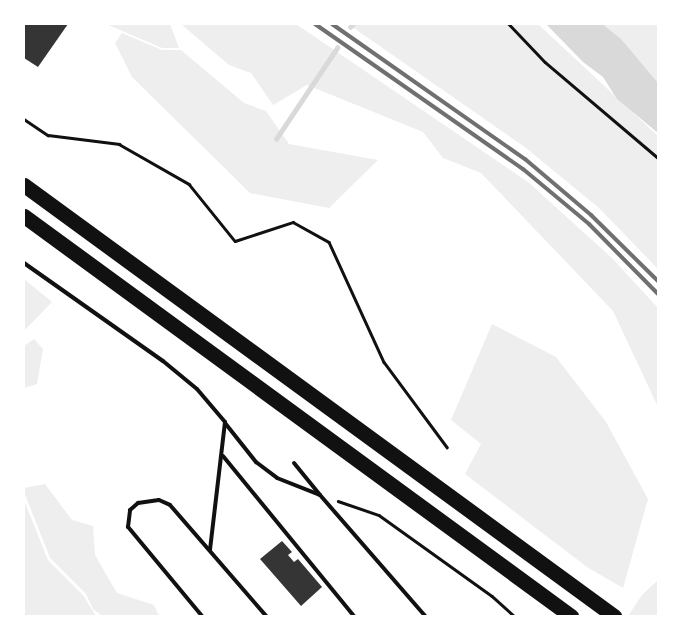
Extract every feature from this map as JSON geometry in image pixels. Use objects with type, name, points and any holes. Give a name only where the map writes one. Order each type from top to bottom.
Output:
[{"type":"highway","points":[[24,185],[614,616]]},
{"type":"highway","points":[[24,216],[571,616]]},
{"type":"lane","points":[[24,263],[163,361],[197,389],[256,462],[277,478],[320,495]]},
{"type":"lane","points":[[210,550],[223,456],[225,422]]},
{"type":"lane","points":[[223,456],[354,616]]},
{"type":"lane","points":[[294,463],[424,616]]},
{"type":"lane","points":[[202,616],[128,527],[130,510],[148,500],[170,505],[266,616]]},
{"type":"path","points":[[509,24],[545,62],[658,158]]},
{"type":"path","points":[[24,119],[48,135],[119,144],[189,184],[235,241],[293,222],[329,242],[384,362],[447,447]]},
{"type":"path","points":[[320,495],[380,515],[492,596],[514,616]]},
{"type":"shaded area","points":[[106,24],[170,24],[179,48],[162,48]]},
{"type":"shaded area","points":[[181,24],[296,24],[528,182],[612,258],[658,308],[658,407],[613,311],[481,173],[443,158],[423,132],[307,85],[273,105],[251,73],[229,65]]},
{"type":"shaded area","points":[[348,24],[538,24],[658,136],[658,269],[599,208],[526,148]]},
{"type":"shaded area","points":[[546,24],[602,24],[621,39],[658,83],[658,133],[617,99],[603,77],[583,62]]},
{"type":"shaded area","points":[[595,24],[658,24],[658,91]]},
{"type":"shaded area","points":[[122,33],[162,50],[181,50],[244,103],[266,111],[289,144],[378,160],[329,208],[250,193],[132,77],[115,43]]},
{"type":"shaded area","points":[[24,279],[52,302],[24,331]]},
{"type":"shaded area","points":[[492,324],[556,357],[606,422],[648,499],[623,588],[587,567],[465,474],[481,444],[451,420]]},
{"type":"shaded area","points":[[34,339],[43,349],[37,384],[24,388],[24,346]]},
{"type":"shaded area","points":[[45,484],[72,520],[93,526],[95,555],[117,593],[154,605],[159,616],[102,616],[93,609],[86,594],[50,558],[24,492],[24,488]]},
{"type":"shaded area","points":[[24,500],[48,560],[83,595],[96,616],[24,616]]},
{"type":"shaded area","points":[[658,580],[658,616],[628,616],[642,595]]},
{"type":"building","points":[[24,24],[68,24],[38,67],[24,58]]},
{"type":"building","points":[[282,541],[292,552],[288,555],[294,562],[298,559],[322,587],[301,606],[260,559]]},
{"type":"waterway","points":[[350,27],[353,24]]},
{"type":"waterway","points":[[276,139],[337,48]]},
{"type":"railway","points":[[315,24],[523,169],[589,224],[658,294]]},
{"type":"railway","points":[[332,24],[525,159],[591,215],[658,281]]}]
